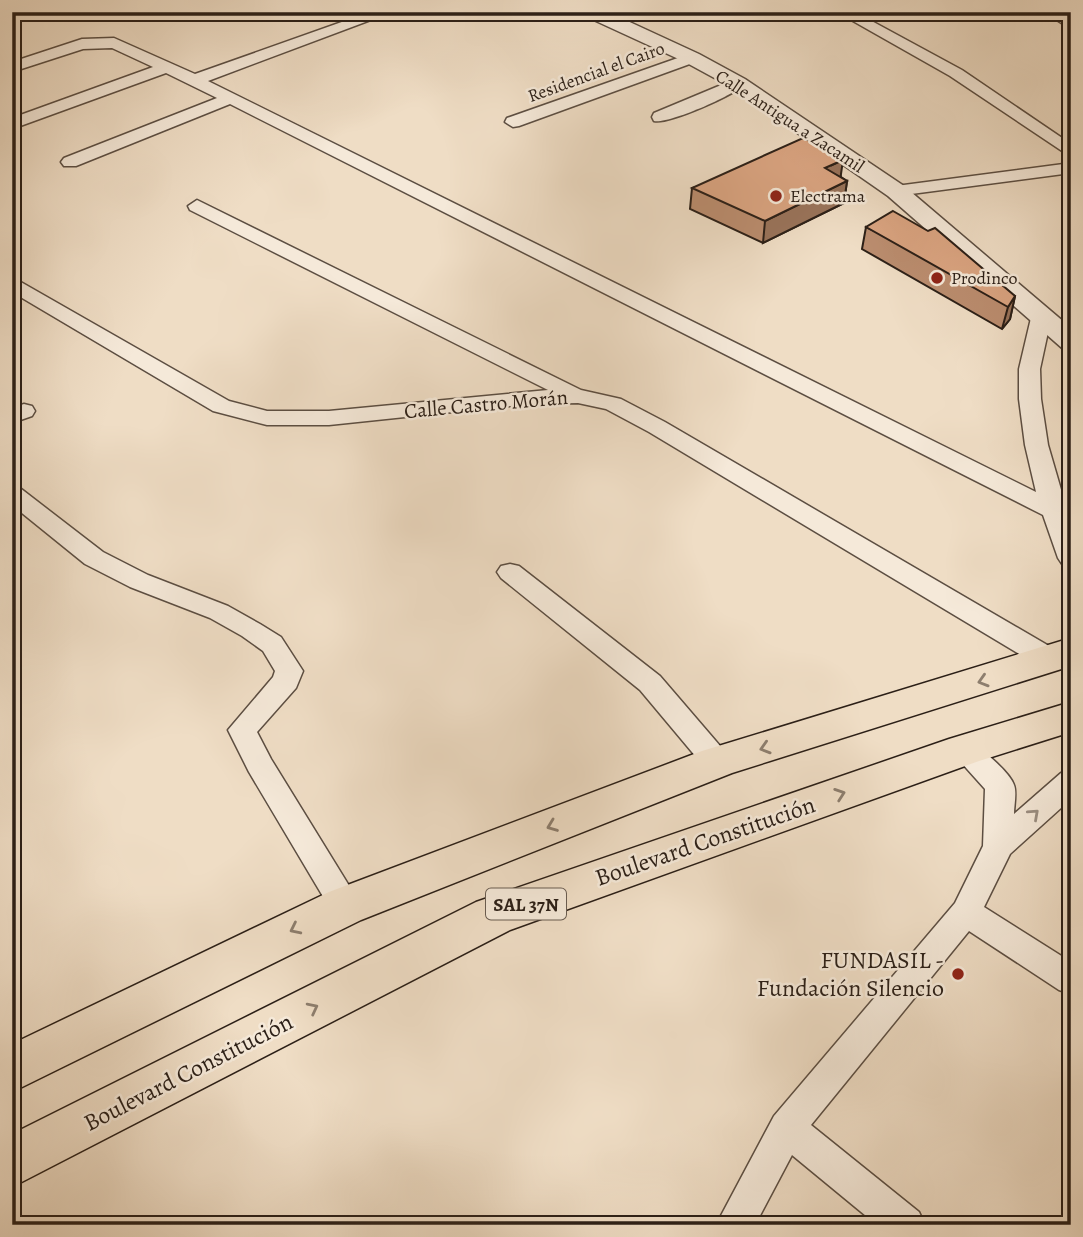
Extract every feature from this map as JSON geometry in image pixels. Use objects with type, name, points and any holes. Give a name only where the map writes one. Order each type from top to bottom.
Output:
[{"type":"highway","points":[[12,1069],[90,1028],[345,905],[717,762],[1061,656]]},
{"type":"highway","name":"Boulevard Constitución","points":[[12,1162],[493,916],[964,750],[1071,717]]},
{"type":"street","points":[[194,80],[385,12]]},
{"type":"street","points":[[844,12],[956,73],[1071,152]]},
{"type":"street","points":[[1051,12],[1071,25]]},
{"type":"street","name":"Calle Antigua a Zacamil","points":[[598,13],[738,83],[896,191],[1069,341]]},
{"type":"street","points":[[12,66],[96,42],[114,43],[231,98],[1053,510]]},
{"type":"street","name":"Residencial el Cairo","points":[[513,122],[692,58]]},
{"type":"street","points":[[12,124],[167,67]]},
{"type":"street","points":[[660,117],[721,93],[738,83]]},
{"type":"street","points":[[70,162],[231,98]]},
{"type":"street","points":[[896,191],[1071,168]]},
{"type":"street","points":[[197,206],[578,396]]},
{"type":"street","name":"Calle Castro Morán","points":[[12,284],[221,406],[267,418],[329,418],[530,397],[578,396],[613,404],[1061,656]]},
{"type":"street","points":[[1041,318],[1029,374],[1032,417],[1053,510],[1071,558]]},
{"type":"street","points":[[12,493],[94,558],[139,581],[219,612],[272,644],[289,671],[286,681],[242,730],[259,764],[345,905]]},
{"type":"street","points":[[510,572],[650,683],[717,762]]},
{"type":"street","points":[[964,750],[1000,786],[998,846]]},
{"type":"street","points":[[735,1225],[787,1128],[966,912],[998,846],[1071,781]]},
{"type":"street","points":[[966,912],[1071,980]]},
{"type":"street","points":[[787,1128],[906,1225]]},
{"type":"building","points":[[803,138],[834,151],[830,154],[843,160],[825,168],[847,181],[765,221],[692,188]]},
{"type":"building","points":[[893,211],[928,231],[935,228],[1015,296],[1008,307],[866,227]]},
{"type":"place","name":"Electrama","points":[[776,196]]},
{"type":"place","name":"Prodinco","points":[[937,278]]},
{"type":"place","name":"FUNDASIL - Fundación Silencio","points":[[958,974]]}]
